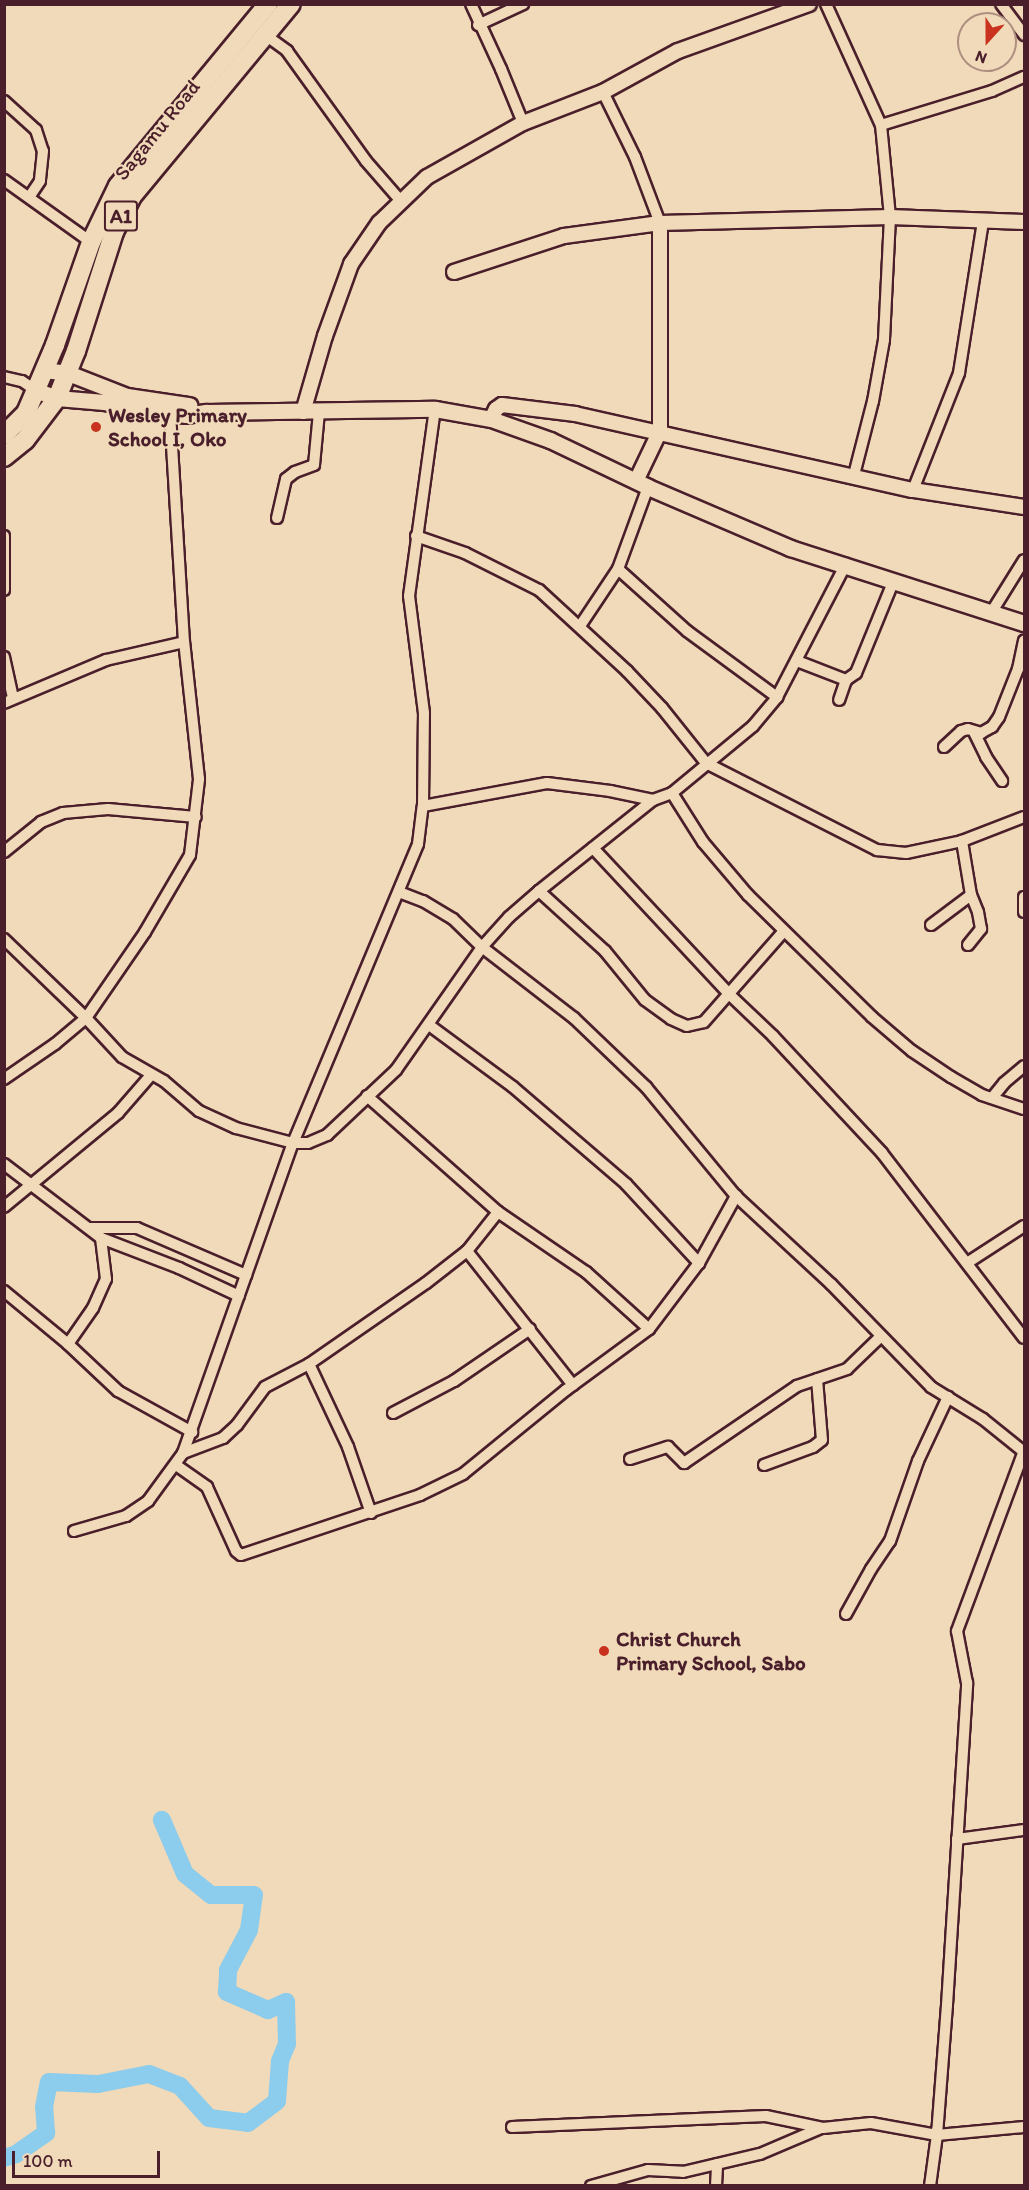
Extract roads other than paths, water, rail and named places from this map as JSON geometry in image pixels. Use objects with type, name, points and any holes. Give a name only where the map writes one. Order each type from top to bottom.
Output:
[{"type":"highway","name":"Sagamu Road","points":[[4,457],[25,440],[57,398],[68,374],[123,212],[132,196],[291,4]]},
{"type":"highway","name":"Sagamu Road","points":[[4,435],[26,413],[28,385],[44,370],[91,242],[118,186],[266,5]]},
{"type":"main road","points":[[44,370],[68,374],[105,390],[195,406],[206,412]]},
{"type":"main road","points":[[28,385],[57,398],[104,402],[186,415],[206,412],[435,409],[491,418],[550,440],[642,484],[790,548],[846,564],[1024,623]]},
{"type":"street","points":[[471,4],[478,25],[501,69],[523,123]]},
{"type":"street","points":[[478,25],[523,4]]},
{"type":"street","points":[[277,518],[286,479],[314,465],[311,412],[325,336],[351,264],[380,223],[400,200],[427,177],[523,123],[603,92],[678,51],[809,4]]},
{"type":"street","points":[[826,4],[881,125],[891,217],[884,340],[873,401],[854,475]]},
{"type":"street","points":[[1001,4],[1024,35]]},
{"type":"street","points":[[264,34],[287,51],[366,161],[400,200]]},
{"type":"street","points":[[881,125],[992,91],[1024,77]]},
{"type":"street","points":[[580,626],[618,569],[660,431],[660,223],[635,157],[603,92]]},
{"type":"street","points":[[4,101],[36,130],[43,151],[40,181],[30,196]]},
{"type":"street","points":[[4,180],[30,196],[91,242]]},
{"type":"street","points":[[454,272],[564,236],[660,223],[891,217],[1024,222]]},
{"type":"street","points":[[913,490],[958,373],[983,222]]},
{"type":"street","points":[[4,377],[28,385]]},
{"type":"street","points":[[491,418],[496,409],[502,405],[575,414],[660,431],[704,444],[854,475],[913,490],[1024,507]]},
{"type":"street","points":[[74,1531],[126,1516],[148,1501],[176,1465],[183,1452],[293,1143],[418,844],[423,806],[424,713],[409,596],[435,409]]},
{"type":"street","points":[[4,1078],[56,1044],[86,1018],[145,932],[190,855],[199,779],[184,642],[170,413]]},
{"type":"street","points":[[416,536],[465,553],[528,584],[580,626],[662,708],[706,763],[877,850],[906,854],[962,841],[1024,818]]},
{"type":"street","points":[[4,590],[5,544]]},
{"type":"street","points":[[991,613],[1024,560]]},
{"type":"street","points":[[4,939],[86,1018],[122,1057],[164,1082],[199,1111],[236,1128],[293,1143],[308,1143],[327,1135],[396,1070],[482,947],[539,891],[653,801],[672,793],[753,726],[777,697],[846,564]]},
{"type":"street","points":[[618,569],[687,631],[777,697]]},
{"type":"street","points":[[839,700],[846,680],[856,673],[894,580]]},
{"type":"street","points":[[944,747],[961,731],[968,729],[981,733],[992,727],[999,717],[1018,669],[1024,641]]},
{"type":"street","points":[[4,657],[9,700],[106,660],[184,642]]},
{"type":"street","points":[[797,661],[846,680]]},
{"type":"street","points":[[974,732],[986,757],[1002,781]]},
{"type":"street","points":[[423,806],[547,783],[610,790],[653,801]]},
{"type":"street","points":[[672,793],[703,842],[748,895],[872,1017],[912,1051],[951,1077],[992,1098],[1024,1109]]},
{"type":"street","points":[[4,852],[41,822],[63,813],[108,809],[196,817]]},
{"type":"street","points":[[962,841],[971,895],[978,912],[981,929],[968,945]]},
{"type":"street","points":[[593,848],[729,995],[773,1036],[882,1153],[1024,1338]]},
{"type":"street","points":[[539,891],[605,951],[645,1000],[671,1019],[687,1026],[704,1022],[784,931]]},
{"type":"street","points":[[399,892],[445,913],[482,947],[574,1018],[646,1087],[736,1196],[831,1284],[932,1387],[983,1419],[1024,1451],[957,1631],[967,1683],[937,2135],[928,2186]]},
{"type":"street","points":[[931,925],[971,895]]},
{"type":"street","points":[[1024,897],[1024,912]]},
{"type":"street","points":[[429,1025],[513,1088],[626,1184],[699,1263]]},
{"type":"street","points":[[992,1098],[1004,1083],[1024,1066]]},
{"type":"street","points":[[4,1207],[118,1113],[152,1075]]},
{"type":"street","points":[[367,1096],[498,1212],[586,1272],[648,1329]]},
{"type":"street","points":[[4,1164],[101,1238],[178,1268],[239,1296]]},
{"type":"street","points":[[176,1465],[207,1487],[236,1551],[242,1555],[420,1496],[463,1474],[573,1385],[648,1329],[699,1263],[736,1196]]},
{"type":"street","points":[[183,1452],[223,1438],[237,1425],[265,1387],[309,1364],[417,1290],[467,1251],[498,1212]]},
{"type":"street","points":[[967,1263],[1024,1226]]},
{"type":"street","points":[[86,1227],[102,1230],[137,1228],[246,1275]]},
{"type":"street","points":[[68,1344],[93,1308],[106,1279],[101,1238]]},
{"type":"street","points":[[467,1251],[573,1385]]},
{"type":"street","points":[[4,1291],[68,1344],[118,1391],[192,1432]]},
{"type":"street","points":[[393,1413],[454,1381],[530,1329]]},
{"type":"street","points":[[630,1460],[668,1447],[684,1463],[797,1386],[847,1369],[881,1336]]},
{"type":"street","points":[[309,1364],[348,1447],[371,1513]]},
{"type":"street","points":[[764,1465],[813,1447],[822,1440],[817,1379]]},
{"type":"street","points":[[846,1614],[871,1569],[890,1541],[918,1461],[948,1397]]},
{"type":"street","points":[[957,1839],[1024,1830]]},
{"type":"street","points":[[512,2127],[766,2116],[823,2128]]},
{"type":"street","points":[[591,2186],[648,2170],[683,2172],[760,2154],[823,2128],[871,2123],[937,2135],[1022,2129]]},
{"type":"street","points":[[716,2186],[717,2164]]},
{"type":"waterway","points":[[4,2158],[16,2154],[46,2133],[44,2107],[49,2082],[98,2084],[149,2074],[180,2086],[209,2118],[248,2123],[277,2101],[280,2061],[287,2044],[286,2002],[268,2010],[227,1992],[228,1970],[249,1930],[254,1895],[211,1895],[185,1874],[162,1820]]},
{"type":"place","name":"Wesley Primary School I, Oko","points":[[96,427]]},
{"type":"place","name":"Christ Church Primary School, Sabo","points":[[604,1651]]}]
